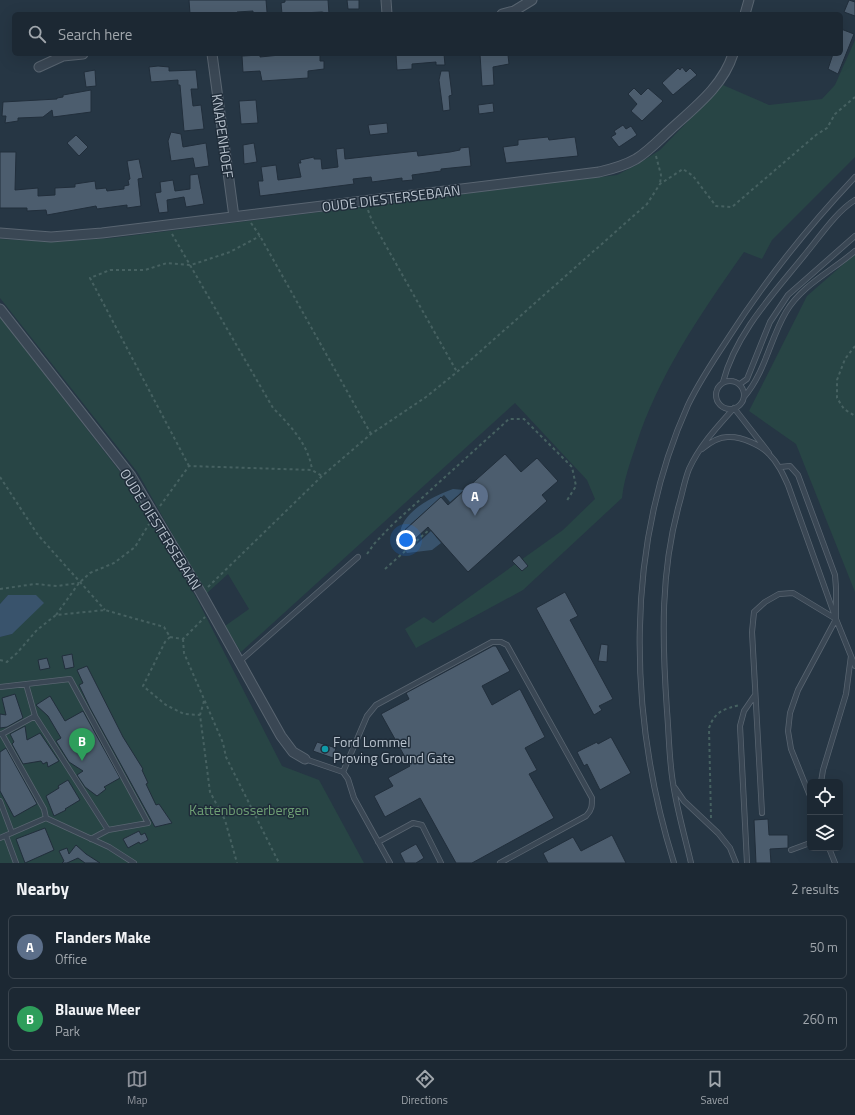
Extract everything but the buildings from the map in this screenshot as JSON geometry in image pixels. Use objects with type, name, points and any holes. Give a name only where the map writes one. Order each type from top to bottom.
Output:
[{"type":"street","points":[[386,0],[387,12]]},
{"type":"street","points":[[510,12],[532,0]]},
{"type":"street","points":[[746,12],[749,0]]},
{"type":"street","points":[[39,67],[63,56]]},
{"type":"street","name":"KNAPENHOEF","points":[[212,56],[234,217]]},
{"type":"street","name":"OUDE DIESTERSEBAAN","points":[[0,233],[51,237],[167,226],[599,172],[621,167],[637,159],[711,92],[721,79],[732,56]]},
{"type":"street","name":"OUDE DIESTERSEBAAN","points":[[0,309],[131,476],[201,593],[210,612],[281,736],[293,752],[305,758]]},
{"type":"lane","points":[[674,863],[658,806],[651,762],[644,714],[640,634],[649,530],[661,482],[688,405],[725,343],[767,280],[827,207],[855,178]]},
{"type":"lane","points":[[734,408],[725,408],[718,402],[716,394],[717,389],[723,382],[734,355],[754,318],[827,227],[849,204],[855,200]]},
{"type":"lane","points":[[740,384],[747,379],[770,322],[788,295],[855,236]]},
{"type":"lane","points":[[691,863],[673,784],[664,676],[664,578],[675,519],[688,470],[710,435],[734,408],[741,404],[758,377],[783,317],[797,297],[855,251]]},
{"type":"lane","points":[[723,382],[732,380],[740,384],[744,392],[744,397]]},
{"type":"lane","points":[[734,408],[780,467],[798,510],[836,619],[855,666]]},
{"type":"lane","points":[[698,453],[711,442],[729,436],[757,445],[769,453]]},
{"type":"lane","points":[[780,467],[790,466],[798,475],[835,575],[836,619],[798,690],[790,713],[788,731],[791,749],[807,789]]},
{"type":"lane","points":[[239,662],[358,557]]},
{"type":"lane","points":[[762,813],[752,632],[754,612],[765,602],[780,594],[794,593],[836,619]]},
{"type":"lane","points":[[343,772],[366,716],[376,705],[492,642],[501,642],[506,645],[510,652],[592,798],[592,804],[591,811],[586,816],[500,863]]},
{"type":"lane","points":[[821,779],[822,770],[846,694],[851,655]]},
{"type":"lane","points":[[0,687],[70,679],[148,823],[108,830],[91,839]]},
{"type":"lane","points":[[26,684],[35,716],[108,830]]},
{"type":"lane","points":[[747,863],[740,726],[744,711],[756,695]]},
{"type":"lane","points":[[35,716],[1,734],[44,809],[46,818]]},
{"type":"lane","points":[[305,758],[343,772],[348,779],[354,798],[390,863]]},
{"type":"lane","points":[[673,784],[684,801],[730,848],[736,863]]},
{"type":"lane","points":[[0,802],[12,833]]},
{"type":"lane","points":[[0,838],[46,818],[109,847],[134,863]]},
{"type":"lane","points":[[378,842],[413,823],[422,825],[441,863]]},
{"type":"lane","points":[[6,836],[16,863]]},
{"type":"lane","points":[[791,850],[807,844]]},
{"type":"lane","points":[[830,851],[835,863]]},
{"type":"path","points":[[201,593],[322,476],[371,434],[426,397],[457,372],[647,204],[660,184],[683,169],[693,176],[716,206],[732,207],[816,135],[827,128],[836,114],[855,97]]},
{"type":"path","points":[[653,145],[661,175],[660,184]]},
{"type":"path","points":[[365,201],[372,221],[457,372]]},
{"type":"path","points":[[246,216],[260,236],[371,434]]},
{"type":"path","points":[[167,226],[273,408],[290,424],[311,456],[312,470]]},
{"type":"path","points":[[189,466],[90,278],[110,270],[145,270],[167,263],[191,266],[230,252],[260,236]]},
{"type":"path","points":[[855,346],[845,359],[837,380],[838,398],[844,409],[855,416]]},
{"type":"path","points":[[367,554],[374,544],[392,526],[509,419],[524,419],[572,467],[576,486],[566,502]]},
{"type":"path","points":[[189,466],[312,470],[322,476]]},
{"type":"path","points":[[0,660],[6,662],[18,653],[37,630],[56,615],[79,583],[90,573],[114,563],[135,547],[189,466]]},
{"type":"path","points":[[0,477],[38,535],[79,583],[105,610]]},
{"type":"path","points":[[385,569],[430,529]]},
{"type":"path","points":[[0,589],[35,584],[57,586],[79,583]]},
{"type":"path","points":[[56,615],[105,610],[164,627],[170,637]]},
{"type":"path","points":[[210,612],[183,639],[184,653],[223,743],[226,757],[278,863]]},
{"type":"path","points":[[170,637],[183,639]]},
{"type":"path","points":[[170,637],[165,642],[143,686],[166,705],[184,714],[200,715]]},
{"type":"path","points":[[204,701],[200,715],[210,792],[225,820],[237,863]]},
{"type":"path","points":[[711,827],[709,728],[712,718],[722,710],[749,704]]},
{"type":"green space","points":[[855,40],[855,157],[772,240],[762,259],[744,252],[712,298],[682,345],[645,419],[626,478],[622,498],[523,590],[416,648],[405,629],[424,617],[433,623],[563,530],[595,499],[587,480],[515,403],[241,652],[225,626],[249,609],[228,574],[206,594],[138,473],[0,298],[0,239],[53,242],[112,238],[617,175],[660,150],[723,85],[769,105],[822,99],[835,85]]},
{"type":"green space","points":[[855,254],[855,592],[796,444],[749,411],[807,296]]},
{"type":"green space","name":"Kattenbosserbergen","points":[[0,317],[131,486],[197,599],[282,766],[319,780],[364,863],[0,863],[0,637],[12,634],[8,595],[0,604]]},
{"type":"water","points":[[453,489],[464,490],[450,502],[444,495],[405,529],[416,545],[431,531],[441,543],[432,550],[407,553],[401,542],[400,531],[404,522],[411,513],[431,498]]},
{"type":"water","points":[[8,595],[36,595],[44,603],[12,634],[0,637],[0,604]]},
{"type":"place","name":"Flanders Make","points":[[475,516]]},
{"type":"place","name":"Ford Lommel Proving Ground Gate","points":[[325,749]]},
{"type":"place","name":"Blauwe Meer","points":[[82,761]]}]
